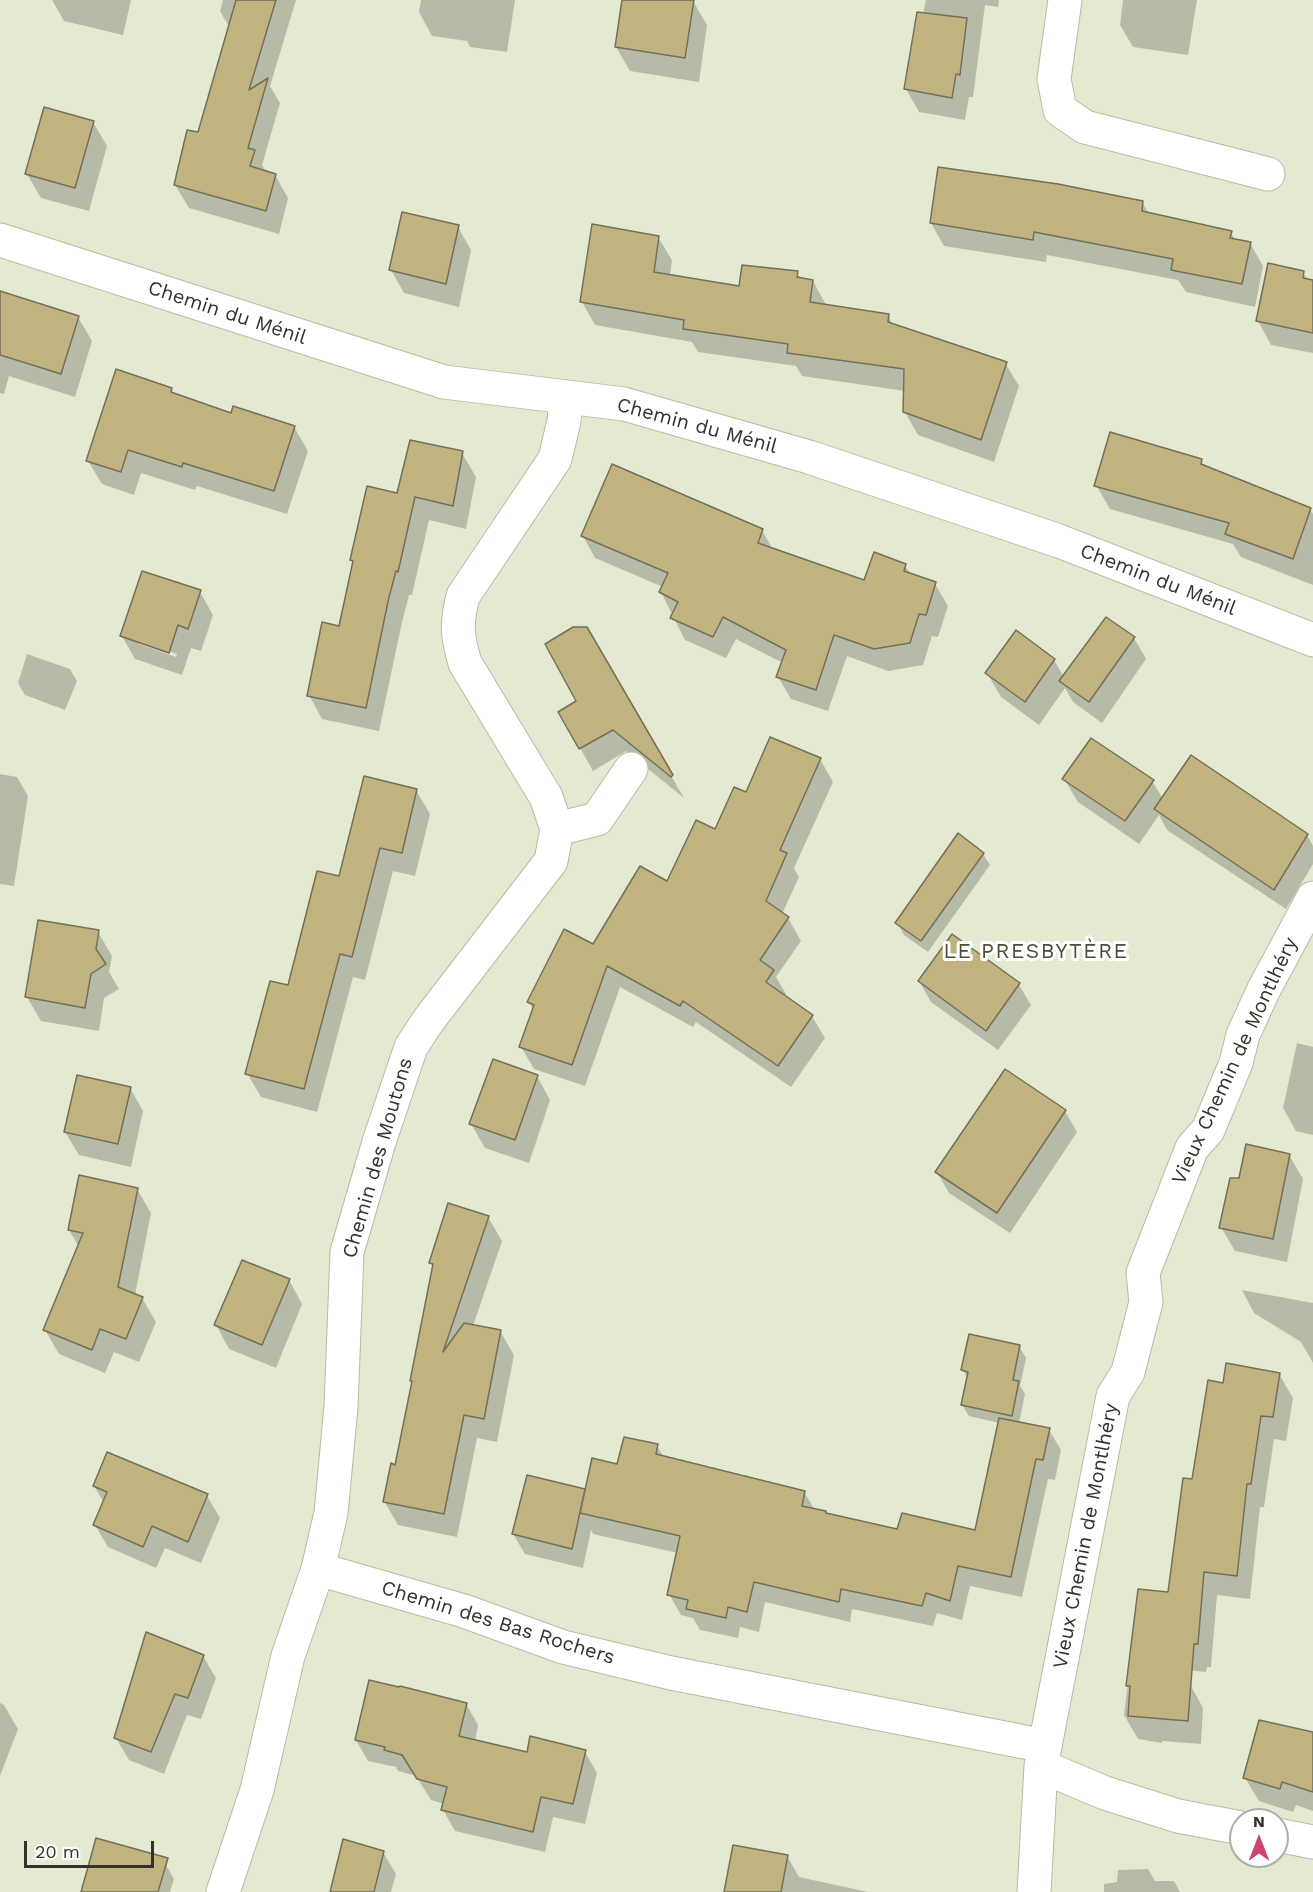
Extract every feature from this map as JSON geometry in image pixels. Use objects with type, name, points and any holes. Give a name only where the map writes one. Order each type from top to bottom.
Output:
[{"type":"street","points":[[1065,0],[1054,79],[1060,110],[1085,127],[1268,174]]},
{"type":"street","name":"Chemin du Ménil","points":[[0,240],[444,382],[624,404],[809,457],[1059,541],[1313,640]]},
{"type":"street","name":"Chemin des Moutons","points":[[318,1569],[331,1513],[341,1407],[347,1252],[379,1142],[411,1047],[428,1021],[551,861],[557,829],[546,797],[465,663],[458,639],[458,615],[464,596],[555,459],[564,421],[566,397]]},
{"type":"street","points":[[557,829],[597,819],[632,769]]},
{"type":"street","name":"Vieux Chemin de Montlhéry","points":[[1034,1892],[1043,1756],[1113,1396],[1128,1372],[1146,1302],[1143,1274],[1192,1148],[1208,1130],[1236,1063],[1247,1026],[1263,991],[1313,898]]},
{"type":"street","points":[[223,1892],[257,1790],[288,1656],[318,1569]]},
{"type":"street","name":"Chemin des Bas Rochers","points":[[318,1569],[464,1611],[574,1650],[1043,1756],[1115,1796],[1178,1816],[1229,1826]]},
{"type":"street","points":[[1289,1837],[1313,1842]]},
{"type":"building","points":[[236,0],[276,0],[249,90],[268,78],[248,148],[255,150],[250,166],[276,174],[266,211],[174,185],[187,130],[198,132]]},
{"type":"building","points":[[622,0],[694,0],[685,58],[615,47]]},
{"type":"building","points":[[917,12],[967,18],[960,75],[956,74],[952,98],[904,89]]},
{"type":"building","points":[[44,107],[94,121],[75,188],[25,174]]},
{"type":"building","points":[[938,167],[1058,184],[1143,201],[1142,211],[1232,231],[1230,238],[1251,242],[1242,284],[1171,270],[1173,259],[1034,232],[1033,240],[930,223]]},
{"type":"building","points":[[402,212],[459,225],[446,284],[389,270]]},
{"type":"building","points":[[592,224],[659,236],[654,272],[739,286],[742,265],[798,271],[797,277],[813,280],[810,302],[889,314],[888,322],[1007,362],[981,440],[903,412],[904,369],[787,353],[788,344],[683,329],[684,320],[580,302]]},
{"type":"building","points":[[1268,263],[1304,271],[1303,278],[1313,280],[1313,333],[1256,321]]},
{"type":"building","points":[[0,291],[79,316],[61,374],[0,355]]},
{"type":"building","points":[[116,369],[172,388],[171,392],[231,413],[233,406],[295,426],[274,491],[183,463],[182,467],[128,450],[121,472],[86,461]]},
{"type":"building","points":[[1110,432],[1202,459],[1201,464],[1311,508],[1293,559],[1225,534],[1229,523],[1094,486]]},
{"type":"building","points":[[410,440],[463,451],[453,506],[415,497],[398,572],[396,571],[389,597],[366,708],[307,696],[322,622],[339,626],[353,561],[350,560],[367,486],[397,493]]},
{"type":"building","points":[[612,464],[763,529],[758,543],[864,580],[874,552],[906,564],[904,571],[936,582],[926,615],[919,614],[910,643],[874,649],[834,635],[816,690],[776,677],[786,650],[723,617],[713,637],[670,618],[678,602],[659,592],[668,573],[581,536]]},
{"type":"building","points":[[142,571],[201,590],[188,629],[178,625],[169,653],[120,636]]},
{"type":"building","points":[[1106,617],[1135,637],[1089,702],[1059,681]]},
{"type":"building","points":[[573,627],[587,627],[673,775],[671,777],[613,730],[579,749],[558,712],[576,701],[545,644]]},
{"type":"building","points":[[1016,630],[1055,659],[1025,702],[985,673]]},
{"type":"building","points":[[770,737],[821,758],[780,850],[787,853],[766,901],[789,917],[760,960],[774,970],[766,982],[813,1015],[778,1066],[683,1001],[680,1006],[607,966],[572,1065],[519,1047],[534,1005],[527,1002],[564,929],[593,944],[640,866],[667,881],[696,820],[715,829],[734,787],[746,792]]},
{"type":"building","points":[[1091,738],[1154,780],[1125,821],[1062,779]]},
{"type":"building","points":[[1191,755],[1308,834],[1274,890],[1154,809]]},
{"type":"building","points":[[364,776],[417,789],[402,853],[380,848],[352,957],[340,954],[304,1089],[245,1074],[270,981],[288,985],[317,871],[339,876]]},
{"type":"building","points":[[958,833],[984,853],[921,941],[895,923]]},
{"type":"building","points":[[38,920],[99,930],[96,949],[106,964],[91,974],[85,1008],[25,997]]},
{"type":"building","points":[[952,934],[1020,983],[986,1031],[918,981]]},
{"type":"building","points":[[493,1059],[538,1075],[515,1140],[469,1124]]},
{"type":"building","points":[[1005,1069],[1066,1110],[997,1213],[935,1172]]},
{"type":"building","points":[[77,1075],[131,1087],[118,1144],[64,1132]]},
{"type":"building","points":[[1246,1144],[1290,1154],[1273,1239],[1219,1228],[1230,1178],[1239,1178]]},
{"type":"building","points":[[79,1175],[138,1188],[118,1287],[143,1297],[126,1339],[100,1329],[92,1350],[43,1330],[83,1233],[68,1230]]},
{"type":"building","points":[[448,1203],[489,1216],[443,1352],[464,1323],[501,1330],[484,1419],[464,1415],[444,1514],[383,1502],[391,1463],[395,1465],[412,1381],[410,1381],[433,1264],[429,1263]]},
{"type":"building","points":[[242,1260],[290,1279],[262,1345],[214,1325]]},
{"type":"building","points":[[969,1334],[1020,1345],[1013,1380],[1019,1381],[1012,1416],[961,1405],[968,1372],[961,1370]]},
{"type":"building","points":[[1226,1363],[1280,1373],[1273,1417],[1261,1416],[1251,1484],[1247,1484],[1237,1576],[1204,1572],[1198,1644],[1194,1644],[1188,1721],[1128,1716],[1130,1686],[1126,1686],[1138,1589],[1168,1592],[1183,1478],[1192,1479],[1208,1380],[1223,1383]]},
{"type":"building","points":[[999,1418],[1050,1428],[1043,1460],[1036,1459],[1011,1577],[958,1566],[950,1601],[926,1593],[922,1606],[841,1589],[839,1602],[754,1582],[747,1612],[728,1607],[726,1618],[686,1609],[688,1600],[667,1595],[680,1536],[580,1513],[592,1458],[617,1464],[624,1437],[658,1444],[656,1454],[805,1491],[802,1506],[826,1511],[826,1513],[897,1529],[902,1513],[975,1530]]},
{"type":"building","points":[[107,1452],[208,1494],[188,1542],[152,1526],[143,1547],[93,1525],[107,1492],[93,1486]]},
{"type":"building","points":[[527,1475],[585,1489],[572,1549],[512,1534]]},
{"type":"building","points":[[146,1632],[204,1655],[188,1698],[175,1694],[151,1752],[114,1738]]},
{"type":"building","points":[[369,1680],[467,1703],[459,1736],[527,1752],[530,1736],[586,1750],[573,1804],[541,1797],[533,1832],[441,1810],[447,1787],[417,1779],[402,1755],[384,1750],[385,1747],[355,1740]]},
{"type":"building","points":[[1259,1720],[1313,1732],[1313,1792],[1282,1782],[1280,1789],[1243,1778]]},
{"type":"building","points":[[96,1838],[168,1858],[158,1892],[81,1892]]},
{"type":"building","points":[[343,1839],[384,1851],[374,1892],[330,1892]]},
{"type":"building","points":[[733,1845],[788,1855],[781,1892],[724,1892]]},
{"type":"district","name":"LE PRESBYTÈRE","points":[[1036,952]]}]
